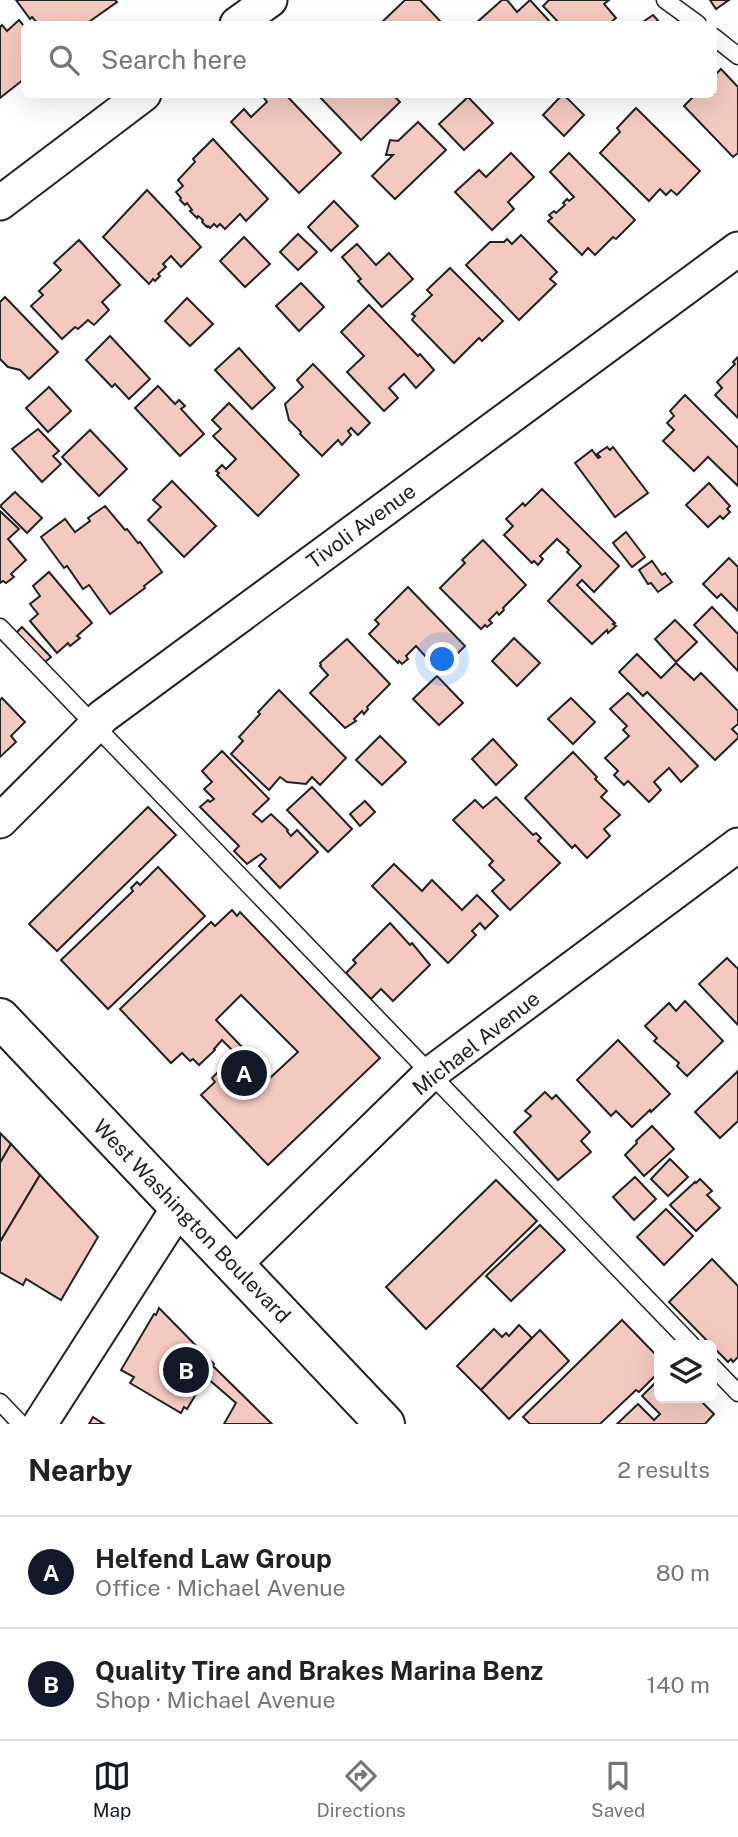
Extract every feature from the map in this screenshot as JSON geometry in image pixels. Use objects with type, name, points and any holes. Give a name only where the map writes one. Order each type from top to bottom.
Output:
[{"type":"main road","name":"West Washington Boulevard","points":[[0,1018],[385,1424]]},
{"type":"street","points":[[241,21],[270,0]]},
{"type":"street","points":[[0,203],[139,98]]},
{"type":"street","name":"Tivoli Avenue","points":[[0,821],[102,717],[738,249]]},
{"type":"street","name":"Michael Avenue","points":[[234,1265],[430,1074],[738,845]]},
{"type":"street","points":[[40,1424],[179,1206]]},
{"type":"lane","points":[[665,0],[694,21]]},
{"type":"lane","points":[[717,40],[738,57]]},
{"type":"lane","points":[[0,627],[687,1340]]},
{"type":"lane","points":[[717,1371],[738,1393]]},
{"type":"lane","points":[[0,1402],[21,1424]]},
{"type":"building","points":[[16,0],[117,2],[90,21],[30,19]]},
{"type":"building","points":[[405,0],[420,0],[440,21],[383,21]]},
{"type":"building","points":[[502,0],[507,0],[517,12],[530,0],[549,21],[478,21]]},
{"type":"building","points":[[549,0],[609,0],[604,4],[616,18],[612,21],[557,21],[543,6]]},
{"type":"building","points":[[710,0],[729,0],[716,9]]},
{"type":"building","points":[[653,15],[658,21],[644,21]]},
{"type":"building","points":[[19,20],[21,22],[21,81],[0,98],[0,27],[2,25],[7,31]]},
{"type":"building","points":[[721,69],[738,87],[738,153],[733,157],[684,106],[692,98],[717,98],[717,73]]},
{"type":"building","points":[[264,98],[289,98],[341,153],[299,193],[231,122],[244,109],[251,117],[267,102]]},
{"type":"building","points":[[321,98],[396,98],[400,102],[361,140]]},
{"type":"building","points":[[467,98],[493,123],[464,150],[439,124]]},
{"type":"building","points":[[559,98],[567,98],[584,115],[564,136],[543,115]]},
{"type":"building","points":[[636,108],[700,171],[677,195],[671,190],[666,195],[660,189],[649,201],[600,153],[620,132],[617,128]]},
{"type":"building","points":[[418,122],[446,150],[395,199],[372,176],[393,155],[386,155],[390,140],[398,141]]},
{"type":"building","points":[[213,139],[268,199],[246,221],[240,214],[225,229],[220,224],[217,227],[214,224],[210,228],[207,227],[203,220],[190,211],[192,210],[187,203],[185,205],[180,200],[176,192],[183,186],[178,180],[195,162],[193,159]]},
{"type":"building","points":[[511,153],[534,177],[508,202],[514,209],[492,230],[455,192],[479,170],[486,177]]},
{"type":"building","points":[[569,153],[635,220],[595,255],[588,248],[582,255],[548,221],[552,218],[549,215],[565,205],[563,203],[567,199],[569,201],[574,197],[550,172]]},
{"type":"building","points":[[147,190],[201,247],[181,267],[171,256],[163,264],[166,267],[158,274],[160,276],[149,284],[103,237]]},
{"type":"building","points":[[334,201],[358,226],[331,251],[308,227]]},
{"type":"building","points":[[298,234],[317,252],[298,270],[280,252]]},
{"type":"building","points":[[521,235],[557,272],[550,279],[556,284],[519,320],[466,265],[490,242],[504,242],[507,239],[512,244]]},
{"type":"building","points":[[244,237],[270,264],[245,287],[220,261]]},
{"type":"building","points":[[79,240],[120,285],[102,302],[109,310],[94,325],[88,320],[62,339],[31,306],[43,295],[39,291],[61,270],[54,263]]},
{"type":"building","points":[[357,244],[376,265],[389,253],[413,279],[382,307],[358,281],[361,279],[342,257]]},
{"type":"building","points":[[450,268],[503,321],[482,341],[479,338],[454,363],[412,320],[415,316],[412,314],[432,295],[427,290]]},
{"type":"building","points":[[301,283],[324,307],[299,331],[276,306]]},
{"type":"building","points":[[5,297],[58,352],[29,379],[20,370],[8,367],[0,359],[0,302]]},
{"type":"building","points":[[187,298],[213,324],[190,346],[165,321]]},
{"type":"building","points":[[369,305],[434,370],[416,388],[404,374],[389,388],[398,398],[384,411],[347,372],[364,356],[341,332]]},
{"type":"building","points":[[110,336],[150,379],[129,399],[115,384],[112,387],[86,360]]},
{"type":"building","points":[[239,348],[275,388],[252,409],[215,370]]},
{"type":"building","points":[[738,357],[738,418],[715,395],[722,388],[717,382],[735,364],[733,362]]},
{"type":"building","points":[[313,364],[370,423],[358,435],[351,428],[348,431],[351,435],[342,445],[338,440],[322,456],[289,420],[285,404],[303,387],[297,380]]},
{"type":"building","points":[[158,386],[175,404],[179,400],[185,406],[181,409],[204,434],[180,456],[135,408]]},
{"type":"building","points":[[49,387],[71,411],[48,432],[26,408]]},
{"type":"building","points":[[685,395],[738,448],[738,486],[708,457],[694,471],[663,441],[674,430],[667,423],[674,416],[670,411]]},
{"type":"building","points":[[229,403],[299,475],[258,516],[217,475],[219,473],[216,471],[222,465],[226,469],[236,459],[213,436],[221,429],[212,420]]},
{"type":"building","points":[[38,429],[59,451],[53,456],[61,464],[42,482],[12,449]]},
{"type":"building","points":[[90,430],[127,469],[99,496],[62,457]]},
{"type":"building","points":[[607,447],[610,450],[613,447],[648,493],[615,517],[575,463],[592,450],[600,457],[597,454]]},
{"type":"building","points":[[172,481],[216,526],[184,557],[148,520],[161,507],[153,500]]},
{"type":"building","points":[[709,483],[730,506],[727,509],[730,512],[723,519],[720,516],[708,527],[686,505]]},
{"type":"building","points":[[542,489],[619,566],[594,592],[582,580],[577,585],[616,626],[608,633],[607,630],[592,644],[548,601],[581,566],[567,552],[569,550],[557,539],[540,556],[543,559],[538,565],[534,561],[532,563],[504,535],[513,526],[506,519],[523,503],[525,506]]},
{"type":"building","points":[[15,492],[42,518],[27,533],[0,506]]},
{"type":"building","points":[[105,506],[125,530],[140,542],[162,572],[110,614],[89,585],[83,589],[41,537],[65,519],[75,532]]},
{"type":"building","points":[[0,511],[19,529],[8,539],[26,560],[11,574],[14,577],[6,583],[0,583]]},
{"type":"building","points":[[626,532],[645,557],[632,567],[613,543]]},
{"type":"building","points":[[483,540],[526,585],[499,615],[497,612],[489,620],[492,623],[481,629],[440,588],[465,563],[462,560]]},
{"type":"building","points":[[729,558],[738,567],[738,611],[721,594],[717,598],[703,584]]},
{"type":"building","points":[[652,561],[662,575],[665,573],[672,582],[658,592],[651,583],[648,584],[639,570]]},
{"type":"building","points":[[49,572],[92,623],[77,636],[80,638],[70,646],[68,643],[57,653],[30,621],[38,614],[30,604],[40,596],[33,586]]},
{"type":"building","points":[[408,587],[465,646],[445,666],[432,653],[427,658],[416,646],[406,656],[408,659],[402,664],[399,661],[398,663],[369,634],[379,624],[375,620]]},
{"type":"building","points":[[712,607],[738,634],[738,671],[694,625]]},
{"type":"building","points":[[675,620],[697,642],[676,662],[655,639]]},
{"type":"building","points":[[22,627],[51,657],[44,663],[15,634]]},
{"type":"building","points":[[514,638],[540,663],[517,686],[492,661]]},
{"type":"building","points":[[347,639],[390,684],[367,707],[364,714],[362,711],[354,719],[356,721],[345,728],[310,693],[328,675],[320,663]]},
{"type":"building","points":[[637,654],[661,678],[676,663],[694,680],[701,673],[738,711],[738,724],[732,729],[738,738],[715,760],[647,692],[643,696],[619,672]]},
{"type":"building","points":[[437,676],[463,703],[439,725],[413,699]]},
{"type":"building","points":[[279,690],[346,758],[320,785],[312,777],[306,784],[287,782],[280,777],[269,790],[231,754],[243,741],[239,737]]},
{"type":"building","points":[[628,693],[698,766],[681,782],[669,768],[654,782],[661,790],[649,802],[628,781],[624,785],[614,775],[618,771],[605,758],[629,736],[623,730],[627,726],[610,709]]},
{"type":"building","points":[[2,698],[25,722],[11,736],[16,742],[0,757],[0,700]]},
{"type":"building","points":[[571,698],[595,722],[573,744],[548,719]]},
{"type":"building","points":[[380,736],[406,762],[382,785],[356,760]]},
{"type":"building","points":[[493,739],[517,765],[496,785],[472,759]]},
{"type":"building","points":[[222,751],[269,799],[253,814],[262,822],[271,814],[291,836],[297,830],[318,852],[280,888],[259,866],[266,859],[261,854],[247,864],[234,851],[239,846],[200,807],[208,800],[210,802],[214,799],[204,789],[212,782],[202,771]]},
{"type":"building","points":[[573,752],[607,791],[601,797],[620,815],[604,829],[610,836],[587,858],[575,845],[572,848],[525,798]]},
{"type":"building","points":[[312,787],[352,829],[328,852],[287,810]]},
{"type":"building","points":[[496,797],[533,835],[536,833],[541,838],[538,841],[560,863],[510,910],[492,891],[504,880],[489,865],[493,861],[453,820],[475,800],[483,808]]},
{"type":"building","points":[[365,801],[375,812],[360,826],[350,814]]},
{"type":"building","points":[[148,807],[176,835],[57,951],[29,924]]},
{"type":"building","points":[[394,864],[422,891],[432,880],[462,910],[477,895],[498,916],[485,929],[480,923],[472,931],[476,935],[448,963],[372,886]]},
{"type":"building","points":[[158,867],[205,916],[108,1009],[61,960],[133,891],[131,888],[137,882],[140,885]]},
{"type":"building","points":[[232,910],[237,916],[240,912],[380,1058],[268,1165],[201,1095],[215,1082],[212,1078],[223,1067],[220,1063],[233,1051],[222,1040],[199,1065],[182,1053],[171,1063],[120,1009],[211,922],[215,926]],"holes":[[[241,995],[298,1052],[271,1077],[216,1020]]]},
{"type":"building","points":[[390,923],[410,945],[412,943],[430,965],[393,1001],[381,989],[371,999],[346,973],[356,963],[353,960]]},
{"type":"building","points":[[727,958],[738,969],[738,1025],[699,984]]},
{"type":"building","points":[[685,1001],[723,1041],[687,1076],[677,1066],[679,1063],[654,1041],[657,1038],[645,1026],[669,1003],[676,1011]]},
{"type":"building","points":[[618,1040],[670,1094],[632,1127],[616,1111],[611,1116],[577,1080]]},
{"type":"building","points":[[738,1071],[738,1121],[720,1138],[695,1112]]},
{"type":"building","points":[[545,1092],[552,1099],[556,1095],[590,1132],[581,1141],[591,1152],[558,1180],[514,1132],[531,1116],[525,1111]]},
{"type":"building","points":[[652,1126],[674,1149],[644,1176],[625,1155]]},
{"type":"building","points":[[0,1133],[11,1144],[0,1163]]},
{"type":"building","points":[[11,1144],[40,1175],[0,1242],[0,1163]]},
{"type":"building","points":[[670,1159],[688,1177],[668,1196],[651,1179]]},
{"type":"building","points":[[40,1175],[98,1237],[61,1300],[26,1279],[23,1285],[0,1272],[0,1242]]},
{"type":"building","points":[[635,1177],[656,1199],[634,1220],[613,1197]]},
{"type":"building","points":[[700,1179],[712,1191],[707,1195],[720,1208],[696,1231],[670,1205]]},
{"type":"building","points":[[496,1180],[537,1221],[426,1329],[386,1287]]},
{"type":"building","points":[[666,1209],[693,1236],[664,1265],[637,1237]]},
{"type":"building","points":[[540,1225],[565,1250],[511,1301],[486,1276]]},
{"type":"building","points":[[712,1259],[738,1286],[738,1357],[733,1362],[731,1359],[728,1362],[717,1351],[717,1340],[706,1340],[669,1302]]},
{"type":"building","points":[[159,1308],[214,1364],[187,1409],[184,1407],[181,1413],[130,1383],[134,1377],[121,1370]]},
{"type":"building","points":[[622,1320],[654,1353],[654,1377],[600,1424],[530,1424],[523,1417]]},
{"type":"building","points":[[519,1325],[532,1338],[481,1390],[457,1366],[494,1329],[502,1337],[506,1333],[509,1336]]},
{"type":"building","points":[[540,1330],[569,1361],[509,1419],[481,1390]]},
{"type":"building","points":[[213,1366],[272,1424],[224,1424],[236,1403],[206,1377]]},
{"type":"building","points":[[654,1384],[654,1403],[703,1403],[714,1414],[705,1424],[617,1424],[638,1404],[654,1420],[660,1414],[642,1396]]},
{"type":"building","points":[[93,1417],[104,1424],[89,1424]]},
{"type":"place","name":"Helfend Law Group","points":[[244,1073]]},
{"type":"place","name":"Quality Tire and Brakes Marina Benz","points":[[186,1370]]}]
